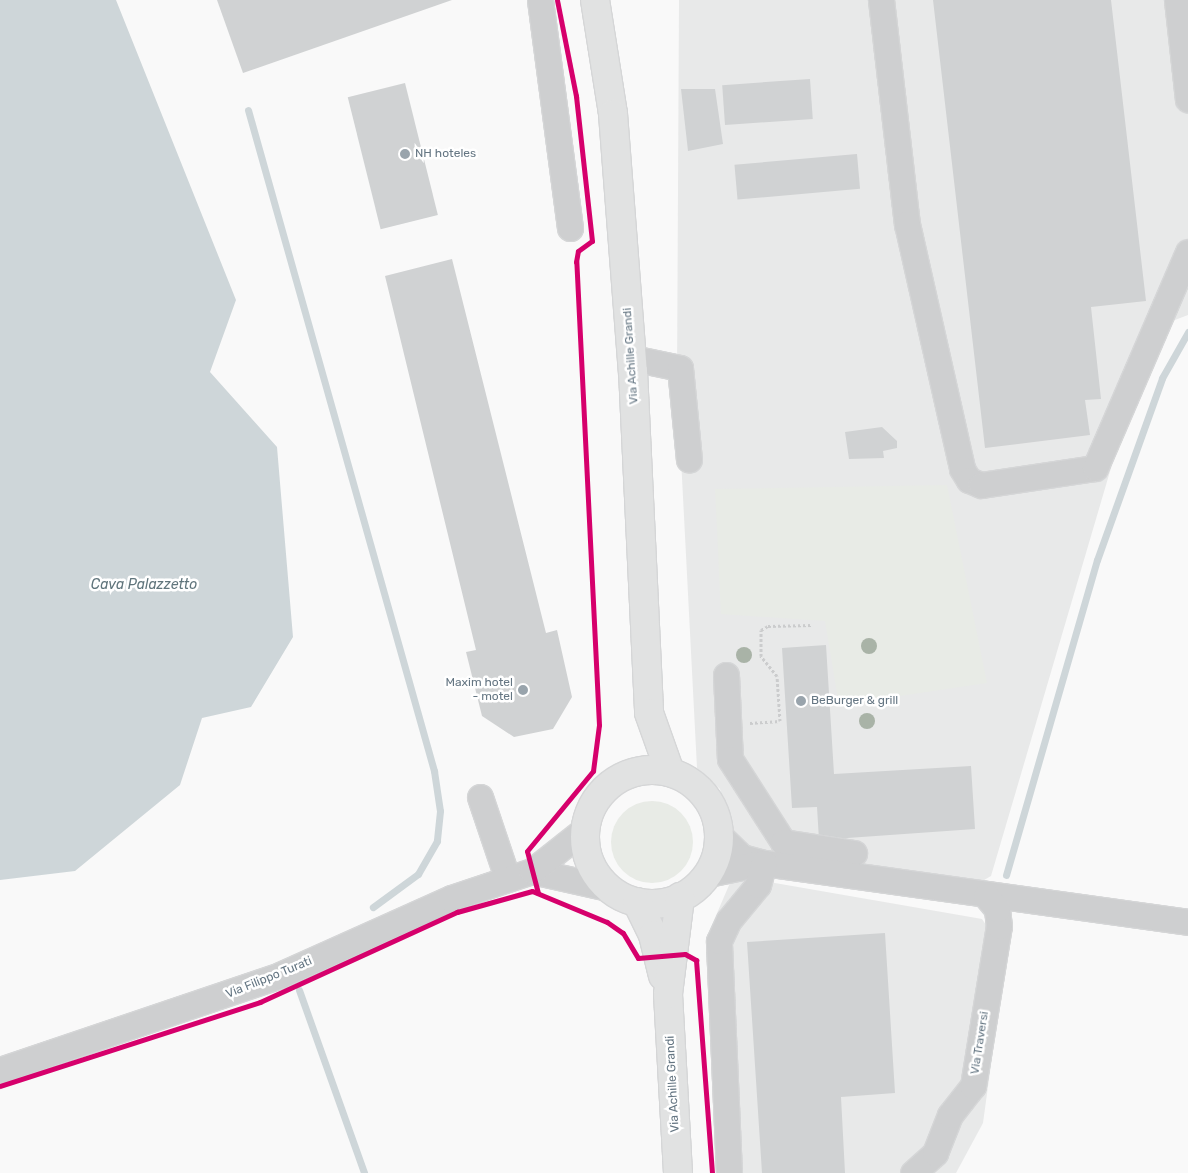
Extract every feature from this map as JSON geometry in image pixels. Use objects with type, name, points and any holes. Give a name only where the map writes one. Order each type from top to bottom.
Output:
[{"type":"main road","name":"Via Achille Grandi","points":[[595,0],[613,114],[632,358],[649,713],[670,772]]},
{"type":"main road","name":"Via Achille Grandi","points":[[632,772],[649,713]]},
{"type":"main road","points":[[632,772],[670,772],[704,794],[715,813],[719,835],[708,874],[680,897],[659,903],[637,902],[608,888],[588,860],[585,828],[600,793],[632,772]]},
{"type":"main road","name":"Via Achille Grandi","points":[[678,1173],[668,994],[680,897]]},
{"type":"main road","name":"Via Achille Grandi","points":[[637,902],[653,935],[668,994]]},
{"type":"street","points":[[540,0],[570,228]]},
{"type":"street","points":[[881,0],[907,224],[962,469],[969,480],[981,484],[1095,468],[1188,252]]},
{"type":"street","points":[[1177,0],[1188,99]]},
{"type":"street","points":[[632,358],[680,368],[689,460]]},
{"type":"street","points":[[726,675],[730,759],[783,842],[854,853]]},
{"type":"street","points":[[480,798],[507,877]]},
{"type":"street","name":"Via Filippo Turati","points":[[0,1070],[247,988],[507,877],[532,870],[585,828]]},
{"type":"street","points":[[719,835],[742,857],[764,863],[986,896],[1188,922]]},
{"type":"street","points":[[708,874],[764,863]]},
{"type":"street","points":[[729,1173],[719,941],[729,920],[758,885],[764,863]]},
{"type":"street","name":"Via Filippo Turati","points":[[532,870],[608,888]]},
{"type":"street","name":"Via Traversi","points":[[912,1173],[935,1153],[950,1114],[973,1086],[999,926],[997,909],[986,896]]},
{"type":"path","points":[[728,724],[780,721],[777,676],[761,656],[761,630],[768,626],[812,625]]},
{"type":"shaded area","points":[[679,0],[1188,0],[1188,315],[1167,323],[1121,434],[991,876],[979,883],[755,853],[733,832],[720,789],[697,768],[677,381]]},
{"type":"shaded area","points":[[947,485],[987,683],[839,705],[825,621],[721,614],[715,489]]},
{"type":"shaded area","points":[[652,801],[668,804],[681,813],[690,826],[693,842],[690,858],[681,871],[668,880],[652,883],[636,880],[623,871],[614,858],[611,842],[614,826],[623,813],[636,804]]},
{"type":"shaded area","points":[[757,880],[982,919],[1006,955],[983,1123],[956,1173],[724,1173],[708,934],[730,883]]},
{"type":"water","name":"Cava Palazzetto","points":[[0,0],[116,0],[236,300],[210,372],[277,447],[293,637],[251,707],[202,718],[180,785],[75,871],[0,880]]},
{"type":"building","points":[[217,0],[452,0],[243,73]]},
{"type":"building","points":[[933,0],[1111,0],[1146,301],[1091,307],[1101,399],[1085,400],[1090,435],[985,448]]},
{"type":"building","points":[[810,79],[813,119],[725,125],[722,85]]},
{"type":"building","points":[[405,83],[438,215],[381,229],[348,97]]},
{"type":"building","points":[[681,89],[715,89],[723,144],[688,151]]},
{"type":"building","points":[[857,154],[860,189],[738,200],[734,165]]},
{"type":"building","points":[[452,259],[546,633],[557,630],[572,697],[553,729],[514,737],[482,716],[466,652],[476,650],[385,276]]},
{"type":"building","points":[[882,427],[897,441],[897,448],[883,451],[884,458],[849,459],[845,432]]},
{"type":"building","points":[[826,645],[834,774],[971,766],[975,829],[819,840],[817,807],[792,808],[782,648]]},
{"type":"building","points":[[885,933],[895,1093],[841,1097],[845,1173],[762,1173],[747,942]]},
{"type":"waterway","points":[[248,110],[434,771],[440,811],[437,841],[418,874],[373,907]]},
{"type":"waterway","points":[[1006,875],[1097,560],[1162,378],[1188,332]]},
{"type":"waterway","points":[[299,990],[364,1173]]},
{"type":"cycle path","points":[[538,893],[527,851],[593,771],[599,725],[576,262],[578,251],[592,241],[576,96],[557,0]]},
{"type":"cycle path","points":[[0,1086],[260,1002],[457,912],[532,891],[607,922],[623,933],[638,958],[685,954],[696,960],[712,1173]]},
{"type":"place","name":"NH hoteles","points":[[405,154]]},
{"type":"place","name":"Maxim hotel - motel","points":[[523,690]]},
{"type":"place","name":"BeBurger & grill","points":[[801,701]]}]
